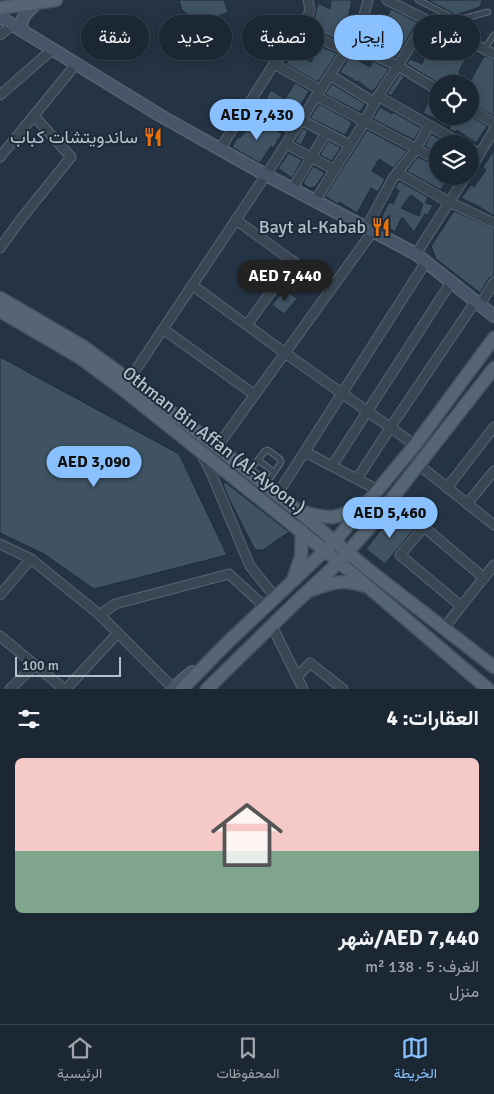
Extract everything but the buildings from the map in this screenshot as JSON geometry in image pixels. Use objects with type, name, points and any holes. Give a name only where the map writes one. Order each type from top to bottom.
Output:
[{"type":"main road","points":[[0,8],[56,0]]},
{"type":"main road","name":"Othman Bin Affan (Al-Ayoon.)","points":[[0,298],[84,347],[129,380],[297,510],[329,546]]},
{"type":"main road","name":"Othman Bin Affan (Al-Ayoon.)","points":[[0,311],[78,357],[121,388],[302,531],[329,546],[344,558],[370,588],[488,689]]},
{"type":"main road","points":[[176,689],[329,546],[415,445],[494,338]]},
{"type":"main road","points":[[207,689],[344,558],[493,371]]},
{"type":"main road","points":[[466,377],[479,387]]},
{"type":"main road","points":[[297,510],[314,515],[334,516],[355,509],[375,494]]},
{"type":"main road","points":[[369,528],[363,553],[370,571]]},
{"type":"main road","points":[[293,580],[302,557],[302,531]]},
{"type":"main road","name":"Othman Bin Affan (Al-Ayoon.)","points":[[344,558],[370,571],[494,668]]},
{"type":"main road","points":[[307,592],[338,581],[353,582],[370,588]]},
{"type":"street","points":[[308,0],[310,10],[308,15]]},
{"type":"street","points":[[364,15],[368,0]]},
{"type":"street","points":[[387,0],[416,15]]},
{"type":"street","points":[[0,35],[17,27],[21,23],[23,16],[37,3]]},
{"type":"street","points":[[0,17],[161,116],[266,175],[416,254],[494,316]]},
{"type":"street","points":[[315,201],[413,41]]},
{"type":"street","points":[[0,95],[53,49]]},
{"type":"street","points":[[220,149],[278,60]]},
{"type":"street","points":[[129,380],[266,175],[339,60]]},
{"type":"street","points":[[382,60],[398,66],[429,85]]},
{"type":"street","points":[[0,157],[76,64]]},
{"type":"street","points":[[274,64],[365,121],[429,155]]},
{"type":"street","points":[[330,74],[446,135]]},
{"type":"street","points":[[248,104],[294,131]]},
{"type":"street","points":[[479,114],[494,123]]},
{"type":"street","points":[[0,248],[20,219],[71,157],[34,116]]},
{"type":"street","points":[[301,120],[350,145]]},
{"type":"street","points":[[217,447],[331,289],[370,229],[393,178],[417,148],[429,125]]},
{"type":"street","points":[[480,154],[490,145],[494,130]]},
{"type":"street","points":[[292,189],[326,133]]},
{"type":"street","points":[[286,144],[334,170]]},
{"type":"street","points":[[398,172],[449,202],[494,223]]},
{"type":"street","points":[[416,254],[460,185]]},
{"type":"street","points":[[236,220],[331,289]]},
{"type":"street","points":[[247,325],[293,261]]},
{"type":"street","points":[[277,494],[426,262]]},
{"type":"street","points":[[332,466],[451,282]]},
{"type":"street","points":[[358,479],[390,428],[494,282]]},
{"type":"street","points":[[192,285],[415,445]]},
{"type":"street","points":[[163,329],[255,395]]},
{"type":"street","points":[[447,488],[494,427]]},
{"type":"street","points":[[199,450],[209,468],[250,566],[275,597]]},
{"type":"street","points":[[305,452],[358,479],[375,494]]},
{"type":"street","points":[[418,465],[493,523]]},
{"type":"street","points":[[467,504],[494,471]]},
{"type":"street","points":[[461,606],[400,555],[424,527],[484,578]]},
{"type":"street","points":[[0,544],[31,559],[100,615],[176,689]]},
{"type":"street","points":[[0,595],[31,559]]},
{"type":"street","points":[[444,628],[494,565]]},
{"type":"street","points":[[100,615],[115,604],[229,574],[265,607]]},
{"type":"street","points":[[272,626],[303,689]]},
{"type":"street","points":[[0,636],[65,689],[118,633]]},
{"type":"street","points":[[297,677],[310,664],[343,689]]},
{"type":"street","points":[[10,689],[35,665]]},
{"type":"lane","points":[[418,0],[449,15]]},
{"type":"lane","points":[[476,15],[488,12]]},
{"type":"lane","points":[[490,51],[494,35]]},
{"type":"lane","points":[[248,472],[264,451],[268,450],[280,459],[281,461],[265,485]]},
{"type":"lane","points":[[258,460],[274,472]]},
{"type":"place","name":"ساندويتشات كباب","points":[[153,137]]},
{"type":"place","name":"Bayt al-Kabab","points":[[381,227]]}]
